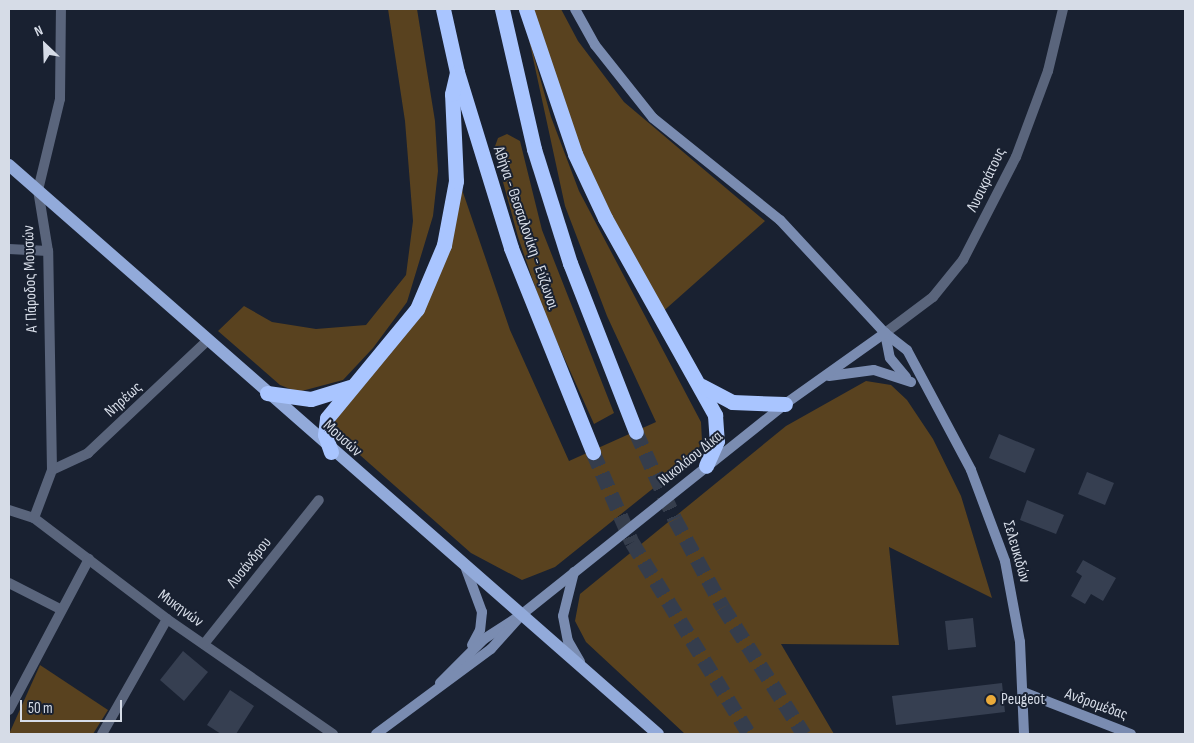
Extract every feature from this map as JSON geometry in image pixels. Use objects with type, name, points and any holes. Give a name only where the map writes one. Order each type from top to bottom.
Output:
[{"type":"highway","name":"Αθήνα - Θεσσαλονίκη - Εύζωνοι","points":[[443,9],[457,72],[511,248],[593,452]]},
{"type":"highway","name":"Αθήνα - Θεσσαλονίκη - Εύζωνοι","points":[[502,9],[534,149],[567,255],[636,432]]},
{"type":"highway","points":[[526,9],[575,154],[605,218],[697,382],[718,426],[706,466]]},
{"type":"highway","points":[[331,452],[324,426],[352,386],[417,308],[439,260],[456,181],[452,94],[457,72]]},
{"type":"highway","points":[[697,382],[732,402],[785,404]]},
{"type":"highway","points":[[267,393],[311,399],[352,386]]},
{"type":"main road","name":"Μουσών","points":[[9,165],[208,340],[331,452],[658,734]]},
{"type":"street","name":"Α΄ Πάροδος Μουσών","points":[[34,518],[52,470],[48,250],[38,190],[60,99],[61,9]]},
{"type":"street","points":[[575,9],[595,45],[653,118],[780,220],[885,333]]},
{"type":"street","name":"Λυσικράτους","points":[[885,333],[933,297],[963,260],[1016,157],[1048,71],[1063,9]]},
{"type":"street","points":[[9,249],[48,250]]},
{"type":"street","name":"Νικολάου Δίκα","points":[[440,683],[468,652],[521,615],[785,404],[885,333]]},
{"type":"street","name":"Σελευκιδών","points":[[885,333],[890,358],[911,382],[927,394]]},
{"type":"street","name":"Σελευκιδών","points":[[885,333],[903,344],[927,394],[971,470],[1005,561],[1020,642],[1024,734]]},
{"type":"street","name":"Νηρέως","points":[[52,470],[88,453],[208,340]]},
{"type":"street","points":[[816,382],[834,374],[874,370],[911,382]]},
{"type":"street","name":"Λυσάνδρου","points":[[204,644],[319,500]]},
{"type":"street","name":"Μυκηνών","points":[[9,510],[34,518],[167,619],[333,734]]},
{"type":"street","points":[[9,710],[60,609],[88,559]]},
{"type":"street","points":[[465,566],[482,621],[468,652]]},
{"type":"street","points":[[574,572],[564,605],[564,630],[584,670]]},
{"type":"street","points":[[9,583],[60,609]]},
{"type":"street","name":"Νικολάου Δίκα","points":[[376,734],[440,683],[491,649],[521,615]]},
{"type":"street","points":[[102,734],[167,619]]},
{"type":"street","name":"Ανδρομέδας","points":[[1023,692],[1131,734]]},
{"type":"shaded area","points":[[388,9],[417,9],[435,121],[438,171],[433,216],[407,302],[373,348],[343,380],[298,392],[280,385],[218,331],[244,306],[272,322],[316,329],[366,325],[406,275],[413,221],[405,121]]},
{"type":"shaded area","points":[[529,9],[561,9],[578,41],[624,102],[765,221],[659,315],[597,208]]},
{"type":"shaded area","points":[[528,35],[551,117],[579,191],[701,422],[702,441],[696,454],[555,567],[522,580],[471,553],[327,426],[427,293],[454,166],[510,330],[569,461],[656,422],[607,316],[565,206]]},
{"type":"shaded area","points":[[507,134],[520,141],[542,230],[614,413],[594,424],[544,313],[518,237],[494,149],[498,138]]},
{"type":"shaded area","points":[[866,381],[891,385],[907,400],[933,439],[961,496],[992,598],[889,547],[899,645],[781,644],[834,734],[685,734],[586,642],[575,621],[580,594],[786,426]]},
{"type":"shaded area","points":[[40,665],[108,710],[93,734],[9,734]]},
{"type":"building","points":[[999,434],[1035,449],[1025,473],[989,458]]},
{"type":"building","points":[[1087,472],[1114,483],[1105,505],[1078,494]]},
{"type":"building","points":[[1027,500],[1064,515],[1056,534],[1020,520]]},
{"type":"building","points":[[1083,560],[1116,578],[1103,601],[1091,594],[1085,604],[1071,596],[1082,576],[1076,572]]},
{"type":"building","points":[[973,618],[976,647],[948,650],[945,621]]},
{"type":"building","points":[[183,651],[208,672],[184,701],[160,680]]},
{"type":"building","points":[[1002,683],[1005,712],[896,725],[892,696]]},
{"type":"building","points":[[230,690],[254,706],[236,734],[221,734],[207,725]]},
{"type":"tunnel","points":[[636,432],[675,519],[723,607],[804,734]]},
{"type":"tunnel","points":[[593,452],[632,542],[749,734]]},
{"type":"place","name":"Peugeot","points":[[991,700]]}]
